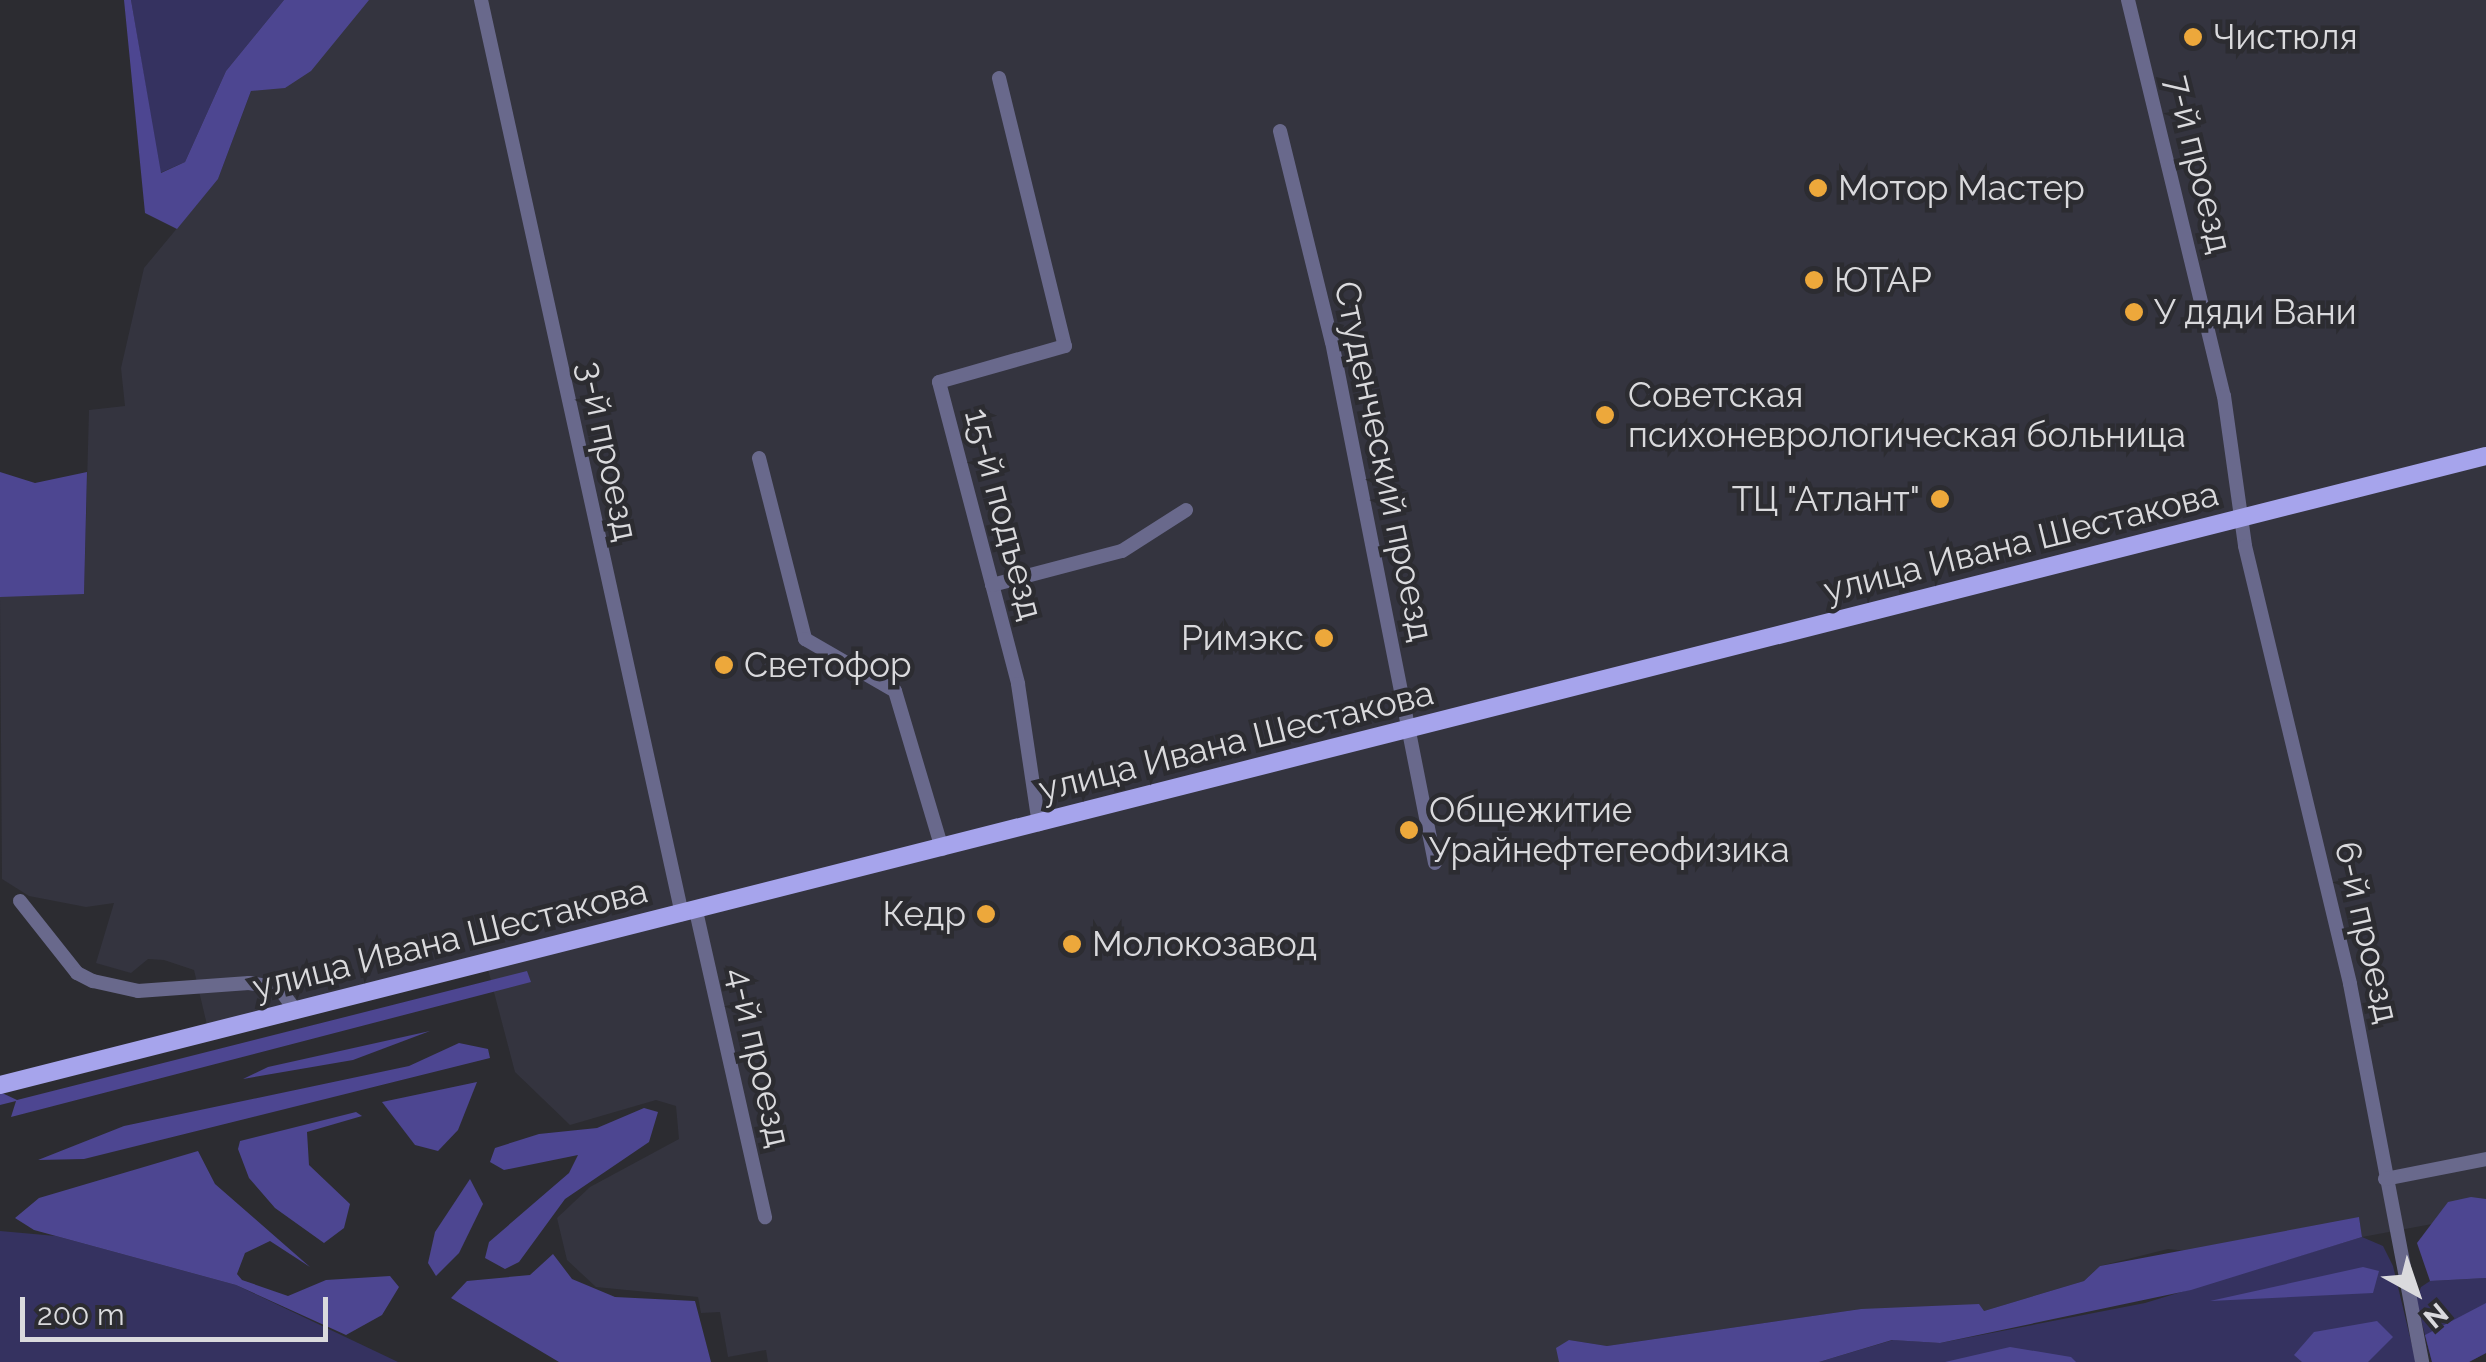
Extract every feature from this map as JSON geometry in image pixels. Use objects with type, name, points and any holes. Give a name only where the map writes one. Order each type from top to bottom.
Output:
[{"type":"main road","name":"улица Ивана Шестакова","points":[[0,1086],[2486,456]]},
{"type":"street","name":"3-й проезд","points":[[481,0],[689,912]]},
{"type":"street","name":"7-й проезд","points":[[2128,0],[2220,378],[2241,519]]},
{"type":"street","name":"15-й подъезд","points":[[999,78],[1064,346],[939,382],[1018,684],[1038,824]]},
{"type":"street","name":"Студенческий проезд","points":[[1280,131],[1332,342],[1435,863]]},
{"type":"street","points":[[759,458],[805,639],[895,691],[942,849]]},
{"type":"street","points":[[992,586],[1122,551],[1186,510]]},
{"type":"street","name":"6-й проезд","points":[[2241,519],[2350,984],[2422,1362]]},
{"type":"street","points":[[20,900],[77,973],[92,981],[138,990],[249,982],[279,988],[296,1011]]},
{"type":"street","name":"4-й проезд","points":[[689,912],[765,1217]]},
{"type":"street","points":[[2385,1179],[2486,1160]]},
{"type":"shaded area","points":[[124,0],[131,0],[161,173],[185,162],[226,71],[284,0],[369,0],[311,71],[285,88],[251,91],[218,179],[177,229],[145,213]]},
{"type":"shaded area","points":[[131,0],[284,0],[226,71],[185,162],[160,173]]},
{"type":"shaded area","points":[[345,0],[2486,0],[2486,1214],[2362,1237],[2359,1218],[2196,1252],[2168,1249],[2100,1266],[2084,1281],[1984,1311],[1861,1309],[1607,1346],[1569,1340],[1560,1362],[768,1362],[766,1350],[728,1357],[720,1312],[701,1313],[698,1297],[596,1287],[567,1260],[557,1218],[590,1187],[679,1139],[676,1106],[656,1100],[570,1125],[515,1072],[485,958],[207,1025],[194,970],[164,960],[148,959],[131,973],[96,963],[114,903],[86,907],[29,896],[2,879],[0,596],[84,593],[89,410],[125,406],[121,368],[144,268],[218,179],[258,73]]},
{"type":"shaded area","points":[[0,472],[35,483],[87,472],[84,594],[0,597]]},
{"type":"shaded area","points":[[527,971],[531,982],[11,1117],[16,1101],[0,1105],[0,1092],[17,1100]]},
{"type":"shaded area","points":[[430,1031],[353,1060],[243,1079],[268,1067]]},
{"type":"shaded area","points":[[459,1043],[488,1049],[490,1058],[84,1159],[38,1160],[124,1126],[409,1066]]},
{"type":"shaded area","points":[[477,1082],[458,1130],[438,1151],[415,1145],[382,1102]]},
{"type":"shaded area","points":[[644,1108],[658,1112],[649,1142],[565,1199],[519,1262],[505,1269],[485,1258],[489,1242],[569,1173],[578,1155],[504,1170],[490,1162],[495,1148],[539,1134],[597,1128]]},
{"type":"shaded area","points":[[356,1112],[362,1116],[307,1132],[309,1165],[350,1204],[344,1228],[324,1243],[275,1208],[249,1178],[238,1149],[240,1141]]},
{"type":"shaded area","points":[[198,1151],[215,1184],[310,1267],[270,1241],[245,1253],[237,1274],[242,1280],[288,1296],[326,1280],[390,1276],[399,1287],[382,1315],[346,1335],[236,1285],[34,1230],[15,1218],[39,1198]]},
{"type":"shaded area","points":[[470,1179],[483,1204],[459,1253],[436,1276],[428,1263],[435,1232]]},
{"type":"shaded area","points":[[2471,1197],[2486,1199],[2486,1278],[2430,1281],[2417,1243],[2448,1202]]},
{"type":"shaded area","points":[[2359,1217],[2362,1237],[2191,1290],[1940,1343],[1892,1340],[1819,1362],[1559,1362],[1556,1348],[1569,1340],[1607,1346],[1861,1309],[1979,1304],[1984,1311],[2084,1281],[2100,1266]]},
{"type":"shaded area","points":[[0,1231],[56,1236],[236,1285],[398,1362],[0,1362]]},
{"type":"shaded area","points":[[2362,1237],[2383,1246],[2393,1266],[2416,1362],[1819,1362],[1893,1340],[1940,1343],[2145,1303]]},
{"type":"shaded area","points":[[553,1254],[572,1279],[615,1297],[695,1301],[711,1362],[559,1362],[451,1298],[467,1281],[530,1275]]},
{"type":"shaded area","points":[[2363,1267],[2379,1271],[2373,1293],[2210,1301]]},
{"type":"shaded area","points":[[2486,1278],[2486,1353],[2469,1362],[2432,1362],[2416,1300],[2421,1287],[2430,1281]]},
{"type":"shaded area","points":[[2486,1303],[2486,1353],[2469,1362],[2432,1362],[2425,1335]]},
{"type":"shaded area","points":[[2377,1321],[2393,1337],[2368,1362],[2302,1362],[2294,1355],[2314,1332]]},
{"type":"shaded area","points":[[2010,1347],[2071,1357],[2076,1362],[1945,1362]]},
{"type":"place","name":"Чистюля","points":[[2193,37]]},
{"type":"place","name":"Мотор Мастер","points":[[1818,188]]},
{"type":"place","name":"ЮТАР","points":[[1814,280]]},
{"type":"place","name":"У дяди Вани","points":[[2134,312]]},
{"type":"place","name":"Советская психоневрологическая больница","points":[[1605,415]]},
{"type":"place","name":"ТЦ \"Атлант\"","points":[[1940,499]]},
{"type":"place","name":"Римэкс","points":[[1324,638]]},
{"type":"place","name":"Светофор","points":[[724,665]]},
{"type":"place","name":"Общежитие Урайнефтегеофизика","points":[[1409,830]]},
{"type":"place","name":"Кедр","points":[[986,914]]},
{"type":"place","name":"Молокозавод","points":[[1072,944]]}]
